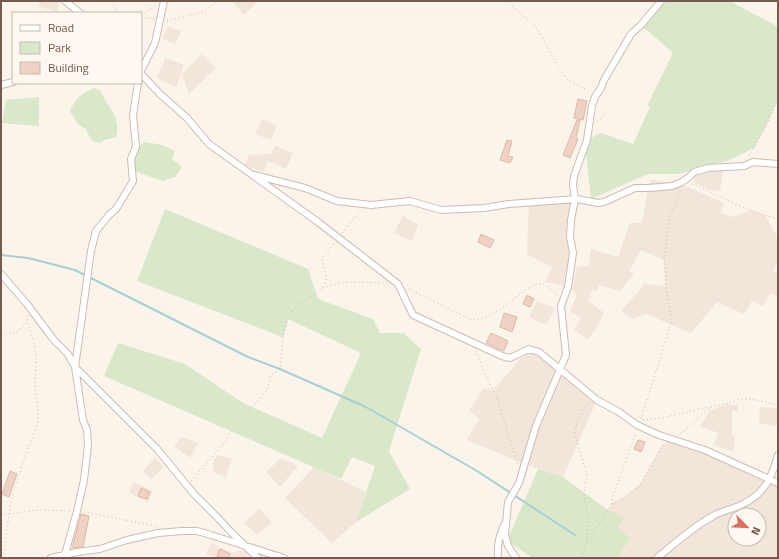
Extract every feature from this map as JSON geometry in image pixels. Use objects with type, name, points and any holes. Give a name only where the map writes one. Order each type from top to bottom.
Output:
[{"type":"street","points":[[65,1],[79,12]]},
{"type":"street","points":[[142,71],[155,43],[164,1]]},
{"type":"street","points":[[498,558],[497,546],[508,515],[508,502],[519,483],[536,426],[566,355],[561,306],[571,274],[573,253],[570,237],[571,220],[575,199],[573,185],[574,176],[588,140],[594,97],[601,88],[604,80],[631,34],[641,25],[661,1]]},
{"type":"street","points":[[142,74],[160,94],[187,118],[209,144],[338,238],[398,284],[413,315],[502,356],[510,358],[529,350],[539,352],[591,395],[638,426],[659,435],[705,450],[778,483]]},
{"type":"street","points":[[1,85],[12,82]]},
{"type":"street","points":[[64,557],[72,531],[84,480],[88,445],[87,430],[83,420],[75,367],[91,251],[96,231],[116,209],[133,181],[131,159],[136,147],[133,115],[138,84]]},
{"type":"street","points":[[252,175],[305,188],[337,201],[366,204],[410,201],[441,210],[484,208],[509,204],[575,199],[598,203],[604,202],[635,188],[672,186],[689,178],[694,172],[715,167],[744,166],[753,162],[778,164]]},
{"type":"street","points":[[1,274],[27,304],[53,339],[68,354],[75,367],[157,449],[186,485],[258,558]]},
{"type":"street","points":[[657,558],[684,536],[714,515],[745,503],[765,488],[770,479],[778,455]]},
{"type":"street","points":[[506,522],[505,535],[508,546],[516,558]]},
{"type":"street","points":[[51,558],[64,557],[77,552],[100,549],[127,540],[150,535],[182,531],[204,533],[284,558]]},
{"type":"path","points":[[112,1],[117,12]]},
{"type":"path","points":[[142,16],[160,21],[168,21],[203,12],[214,6],[218,1]]},
{"type":"path","points":[[506,1],[533,24],[559,68],[568,80],[589,90],[594,97]]},
{"type":"path","points":[[142,15],[157,5]]},
{"type":"path","points":[[744,166],[765,128],[778,99]]},
{"type":"path","points":[[589,125],[606,114]]},
{"type":"path","points":[[778,219],[744,208],[696,185],[682,182],[682,188],[670,214],[664,259],[666,287],[672,320],[640,420],[662,418],[726,404],[740,399],[751,399],[778,405]]},
{"type":"path","points":[[322,288],[326,281],[322,258],[366,204]]},
{"type":"path","points":[[186,485],[223,445],[238,421],[267,390],[271,375],[280,369],[283,338],[288,319],[294,309],[322,288],[334,283],[348,281],[398,284],[424,298],[472,320],[492,314],[537,284],[544,285],[555,292],[561,306]]},
{"type":"path","points":[[4,558],[12,496],[38,422],[35,385],[36,359],[34,342],[27,321],[27,304]]},
{"type":"path","points":[[1,334],[12,334],[20,330],[27,321]]},
{"type":"path","points":[[473,348],[477,353],[496,395],[521,474]]},
{"type":"path","points":[[582,558],[587,540],[588,518],[584,496],[587,474],[575,432],[577,422],[591,395]]},
{"type":"path","points":[[612,504],[623,498],[640,485],[661,447],[671,438],[686,430],[703,413],[713,406]]},
{"type":"path","points":[[587,540],[612,504],[613,496],[631,450],[638,426]]},
{"type":"path","points":[[1,514],[38,510],[77,511],[161,527]]},
{"type":"shaded area","points":[[41,1],[61,1],[56,12],[38,6]]},
{"type":"shaded area","points":[[232,1],[254,1],[256,3],[244,15]]},
{"type":"shaded area","points":[[168,26],[181,31],[175,45],[162,38]]},
{"type":"shaded area","points":[[202,54],[216,68],[189,94],[182,74]]},
{"type":"shaded area","points":[[165,58],[184,65],[176,87],[157,78]]},
{"type":"shaded area","points":[[262,119],[277,126],[271,140],[255,134]]},
{"type":"shaded area","points":[[275,146],[293,153],[286,169],[268,161],[263,172],[245,165],[249,155],[271,154]]},
{"type":"shaded area","points":[[710,170],[723,171],[720,191],[709,190],[694,182],[694,175]]},
{"type":"shaded area","points":[[651,179],[688,187],[724,203],[720,213],[734,217],[750,210],[765,215],[778,238],[778,259],[773,271],[778,273],[778,296],[770,294],[763,306],[752,301],[744,314],[717,302],[691,333],[646,314],[633,319],[621,311],[645,284],[666,286],[664,260],[641,250],[629,271],[634,274],[620,291],[599,285],[596,292],[592,290],[588,301],[604,313],[598,326],[588,339],[574,330],[581,318],[570,311],[577,295],[572,291],[577,267],[589,266],[591,249],[618,257],[630,223],[642,223]]},
{"type":"shaded area","points":[[575,199],[570,251],[564,286],[545,282],[552,267],[527,254],[529,202]]},
{"type":"shaded area","points":[[403,216],[418,225],[412,241],[394,233]]},
{"type":"shaded area","points":[[537,301],[555,308],[546,325],[529,317]]},
{"type":"shaded area","points":[[529,349],[539,352],[597,400],[563,477],[524,464],[467,440],[479,419],[469,410],[484,388],[493,390]]},
{"type":"shaded area","points":[[726,404],[738,405],[738,411],[732,411],[732,436],[735,438],[733,452],[714,445],[718,433],[700,426],[710,411]]},
{"type":"shaded area","points":[[760,407],[778,408],[778,425],[775,426],[759,423]]},
{"type":"shaded area","points":[[182,437],[198,443],[190,458],[174,446]]},
{"type":"shaded area","points":[[671,438],[778,483],[778,558],[618,558],[630,538],[618,528],[608,510],[612,504],[623,498],[640,485],[661,447]]},
{"type":"shaded area","points":[[218,455],[231,459],[226,478],[213,472],[214,460]]},
{"type":"shaded area","points":[[155,458],[164,467],[151,479],[143,471]]},
{"type":"shaded area","points":[[281,458],[298,466],[280,487],[266,472]]},
{"type":"shaded area","points":[[314,467],[366,492],[356,522],[332,543],[285,498]]},
{"type":"shaded area","points":[[134,482],[153,491],[148,502],[129,493]]},
{"type":"shaded area","points":[[259,509],[272,522],[257,535],[244,523]]},
{"type":"shaded area","points":[[211,543],[233,553],[230,558],[216,558],[206,554]]},
{"type":"shaded area","points":[[248,548],[284,558],[230,558],[233,553]]},
{"type":"green space","points":[[661,1],[730,1],[778,27],[778,99],[754,148],[727,161],[679,174],[648,174],[591,199],[585,145],[587,140],[601,133],[633,144],[650,107],[647,106],[673,53],[641,25]]},
{"type":"green space","points":[[94,88],[101,91],[113,112],[117,123],[116,137],[99,143],[91,140],[86,129],[79,125],[70,112],[74,103],[79,97],[85,92]]},
{"type":"green space","points":[[39,97],[39,126],[2,123],[6,100]]},
{"type":"green space","points":[[145,142],[162,145],[175,151],[172,159],[180,165],[181,168],[175,177],[163,181],[132,170],[136,147]]},
{"type":"green space","points":[[165,209],[308,269],[318,299],[373,319],[380,333],[403,333],[421,349],[389,451],[410,489],[356,522],[375,466],[352,457],[341,479],[104,376],[118,343],[185,364],[243,403],[322,438],[361,353],[288,319],[283,338],[137,281]]},
{"type":"green space","points":[[538,469],[563,477],[608,510],[623,517],[618,528],[630,538],[618,558],[533,558],[507,541]]},
{"type":"building","points":[[578,99],[587,101],[583,120],[574,118]]},
{"type":"building","points":[[577,120],[580,120],[576,138],[578,139],[570,158],[563,155]]},
{"type":"building","points":[[507,140],[512,141],[508,156],[513,157],[510,163],[500,160]]},
{"type":"building","points":[[481,234],[494,240],[490,248],[478,242]]},
{"type":"building","points":[[527,295],[534,299],[530,307],[523,304]]},
{"type":"building","points":[[504,313],[517,317],[512,332],[500,327]]},
{"type":"building","points":[[491,333],[508,341],[504,351],[486,343]]},
{"type":"building","points":[[638,440],[645,442],[641,452],[634,449]]},
{"type":"building","points":[[10,471],[17,474],[9,497],[2,494]]},
{"type":"building","points":[[141,488],[150,492],[147,499],[138,496]]},
{"type":"building","points":[[81,514],[89,516],[83,547],[73,548],[73,545]]},
{"type":"building","points":[[220,549],[230,554],[228,558],[217,556]]},
{"type":"waterway","points":[[1,255],[28,258],[75,270],[248,357],[280,369],[366,407],[477,471],[575,535]]}]
